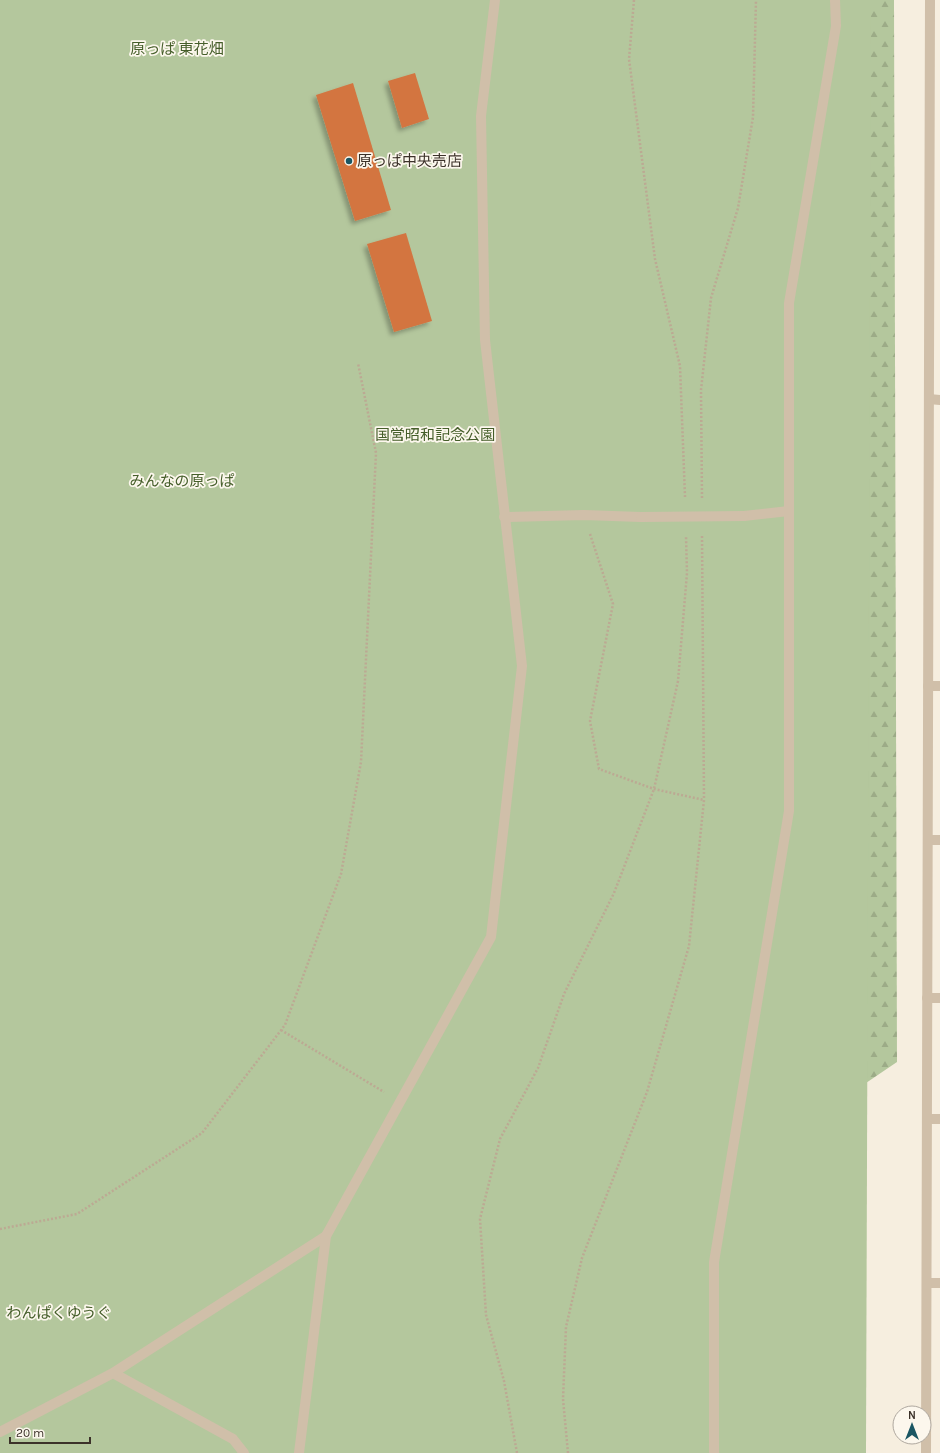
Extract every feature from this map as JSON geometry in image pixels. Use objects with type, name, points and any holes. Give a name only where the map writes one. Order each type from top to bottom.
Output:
[{"type":"street","points":[[299,1453],[326,1236],[491,937],[522,666],[504,517],[484,325],[480,116],[495,0]]},
{"type":"street","points":[[714,1453],[714,1262],[789,811],[789,303],[836,26],[835,0]]},
{"type":"street","points":[[926,1453],[930,3],[940,6]]},
{"type":"street","points":[[929,251],[940,250]]},
{"type":"street","points":[[929,400],[940,400]]},
{"type":"street","points":[[504,517],[584,515],[641,517],[744,516],[789,511]]},
{"type":"street","points":[[928,686],[940,686]]},
{"type":"street","points":[[928,840],[940,840]]},
{"type":"street","points":[[927,998],[940,998]]},
{"type":"street","points":[[927,1119],[940,1119]]},
{"type":"street","points":[[0,1432],[113,1374],[326,1236]]},
{"type":"street","points":[[927,1283],[940,1283]]},
{"type":"street","points":[[113,1374],[233,1439],[244,1453]]},
{"type":"path","points":[[634,0],[629,59],[655,259],[680,366],[685,502]]},
{"type":"path","points":[[702,500],[702,382],[711,298],[738,208],[753,117],[756,0]]},
{"type":"path","points":[[0,1229],[77,1214],[202,1133],[285,1025],[340,874],[361,762],[376,453],[358,363]]},
{"type":"path","points":[[584,515],[613,604],[590,721],[599,770],[654,789],[704,800]]},
{"type":"path","points":[[568,1453],[563,1399],[566,1327],[582,1258],[647,1092],[689,946],[704,800],[702,532]]},
{"type":"path","points":[[517,1453],[504,1381],[486,1315],[480,1219],[500,1140],[538,1068],[564,994],[614,893],[654,789],[678,681],[687,573],[686,534]]},
{"type":"path","points":[[281,1030],[400,1102]]},
{"type":"green space","name":"国営昭和記念公園","points":[[0,0],[871,0],[866,1453],[0,1453]]},
{"type":"green space","points":[[856,0],[894,0],[897,1062],[863,1085]]},
{"type":"building","points":[[415,73],[429,119],[402,128],[388,81]]},
{"type":"building","points":[[353,83],[391,210],[355,221],[316,95]]},
{"type":"building","points":[[406,233],[432,321],[394,332],[367,244]]},
{"type":"place","name":"原っぱ中央売店","points":[[349,161]]},
{"type":"park label","name":"原っぱ 東花畑","points":[[177,49]]},
{"type":"park label","name":"みんなの原っぱ","points":[[182,481]]},
{"type":"park label","name":"わんぱくゆうぐ","points":[[59,1313]]}]
